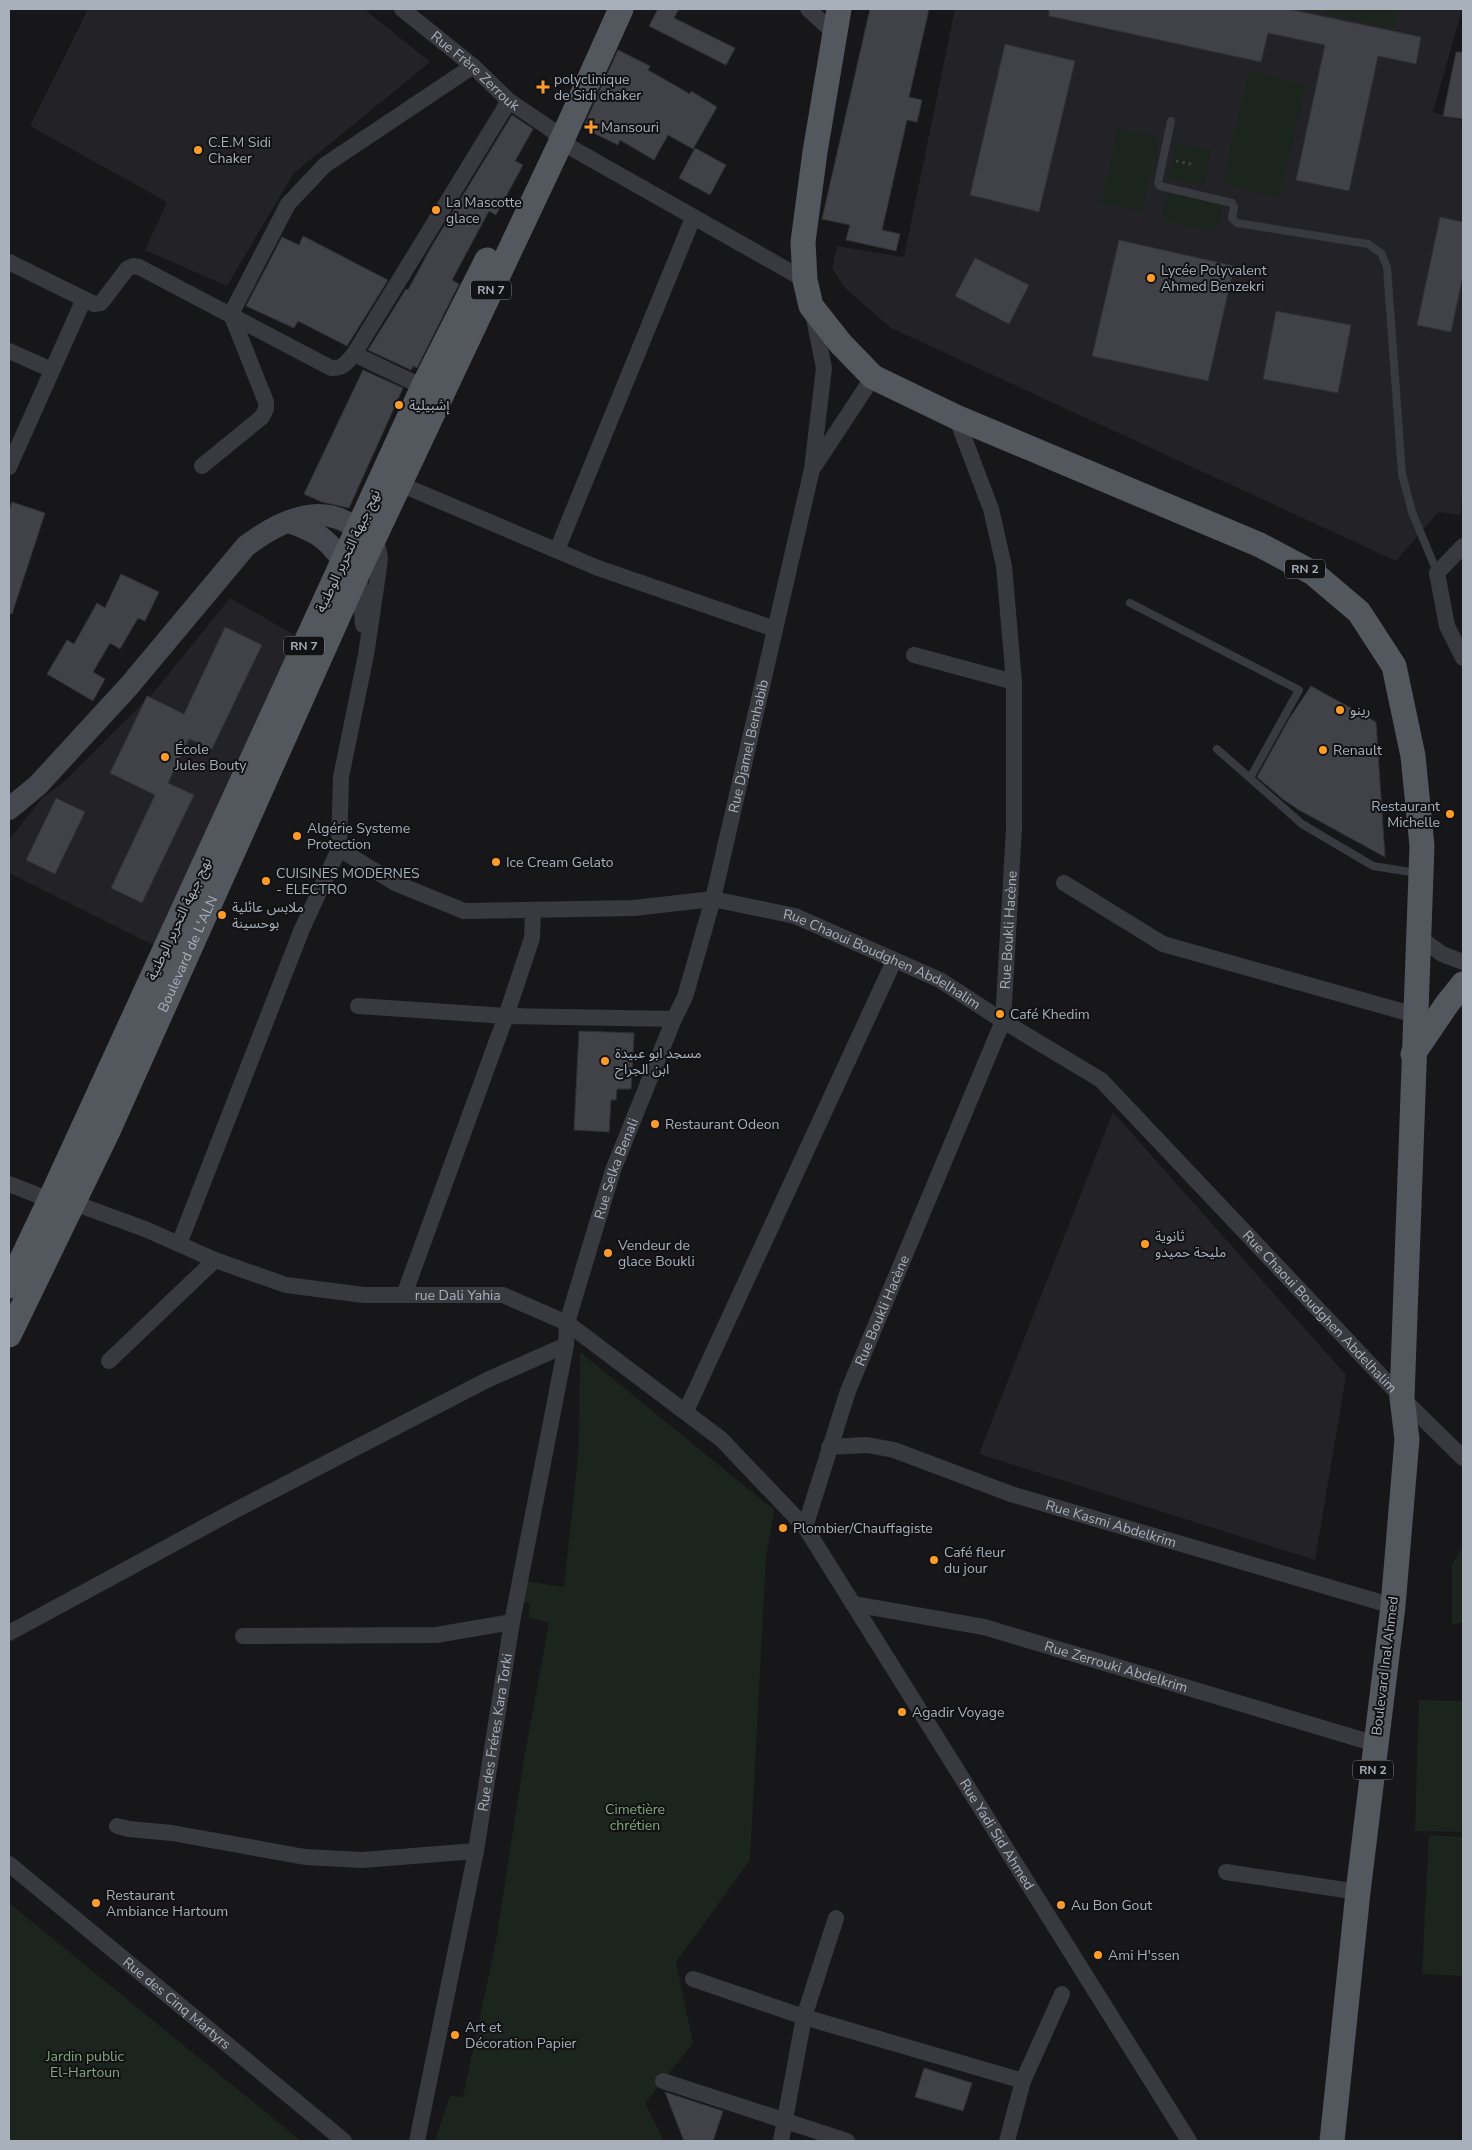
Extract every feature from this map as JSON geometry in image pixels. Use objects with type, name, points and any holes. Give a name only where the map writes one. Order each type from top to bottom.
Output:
[{"type":"main road","name":"نهج جبهة التحرير الوطنية","points":[[366,534],[400,484],[556,136],[603,9]]},
{"type":"main road","name":"نهج جبهة التحرير الوطنية","points":[[9,1286],[62,1201],[366,534],[423,387],[621,9]]},
{"type":"main road","name":"RN 2","points":[[839,9],[815,152],[803,242],[805,280],[811,306],[841,344],[873,377],[956,417],[1260,545],[1313,573],[1359,612],[1394,666],[1413,756],[1422,846],[1402,1398]]},
{"type":"main road","points":[[9,809],[38,785],[129,686],[246,546],[265,532],[289,522],[318,515],[337,518],[366,534]]},
{"type":"main road","points":[[289,522],[306,528],[329,542],[351,565]]},
{"type":"main road","points":[[1413,1054],[1463,984]]},
{"type":"main road","name":"RN 7","points":[[9,1335],[62,1201]]},
{"type":"main road","name":"Boulevard Inal Ahmed","points":[[1332,2141],[1358,1892],[1393,1606],[1407,1439],[1402,1398]]},
{"type":"street","name":"Rue Frère Zerrouk","points":[[408,11],[473,66],[509,101],[556,136],[693,218],[805,280]]},
{"type":"street","points":[[813,11],[836,34]]},
{"type":"street","points":[[230,314],[288,204],[325,165],[473,66]]},
{"type":"street","points":[[9,262],[94,304],[101,303],[127,269],[133,266],[230,314],[331,368],[338,368],[343,366],[354,354],[509,101]]},
{"type":"street","points":[[557,550],[693,218]]},
{"type":"street","points":[[9,467],[84,299]]},
{"type":"street","points":[[811,306],[824,368],[812,469]]},
{"type":"street","points":[[202,466],[262,417],[266,409],[266,402],[230,314]]},
{"type":"street","points":[[9,350],[52,370]]},
{"type":"street","points":[[354,354],[423,387]]},
{"type":"street","points":[[812,469],[873,377]]},
{"type":"street","name":"Rue Boukli Hacène","points":[[805,1527],[829,1446],[848,1391],[1003,1021],[1014,828],[1014,682],[1004,566],[991,508],[956,417]]},
{"type":"street","name":"Rue Djamel Benhabib","points":[[674,1020],[686,997],[713,899],[812,469]]},
{"type":"street","points":[[400,484],[598,568],[775,629]]},
{"type":"street","points":[[180,1244],[302,928],[340,849],[341,777],[366,655],[380,558],[366,534]]},
{"type":"street","points":[[1463,546],[1437,573],[1447,626],[1463,658]]},
{"type":"street","points":[[351,565],[366,655]]},
{"type":"street","points":[[914,655],[1014,682]]},
{"type":"street","name":"Rue Chaoui Boudghen Abdelhalim","points":[[340,849],[395,883],[464,911],[634,908],[713,899],[795,916],[940,980],[1003,1021],[1101,1080],[1402,1398],[1463,1458]]},
{"type":"street","points":[[1064,883],[1163,944],[1415,1015]]},
{"type":"street","points":[[404,1295],[506,1016],[532,938],[533,910]]},
{"type":"street","points":[[1420,938],[1442,954],[1463,962]]},
{"type":"street","points":[[686,1411],[894,961]]},
{"type":"street","points":[[358,1006],[506,1016],[674,1020]]},
{"type":"street","name":"Rue Selka Benali","points":[[567,1323],[613,1170],[674,1020]]},
{"type":"street","name":"rue Dali Yahia","points":[[9,1184],[146,1228],[215,1260],[286,1285],[364,1295],[503,1295],[567,1323],[686,1411],[721,1439],[805,1527]]},
{"type":"street","points":[[109,1361],[215,1260]]},
{"type":"street","name":"Rue des Fréres Kara Torki","points":[[417,2141],[476,1851],[512,1622],[566,1345],[567,1323]]},
{"type":"street","points":[[9,1633],[232,1512],[487,1380],[566,1345]]},
{"type":"street","name":"Rue Kasmi Abdelkrim","points":[[829,1446],[867,1445],[894,1450],[1011,1494],[1393,1606]]},
{"type":"street","name":"Rue Yadi Sid Ahmed","points":[[805,1527],[1189,2141]]},
{"type":"street","name":"Rue Zerrouki Abdelkrim","points":[[853,1604],[984,1627],[1376,1744]]},
{"type":"street","points":[[243,1636],[436,1635],[512,1622]]},
{"type":"street","points":[[117,1826],[172,1833],[305,1857],[362,1860],[476,1851]]},
{"type":"street","name":"Rue des Cinq Martyrs","points":[[9,1864],[344,2141]]},
{"type":"street","points":[[1226,1872],[1358,1892]]},
{"type":"street","points":[[781,2141],[804,2017],[836,1918]]},
{"type":"street","points":[[693,1979],[804,2017],[1023,2081]]},
{"type":"street","points":[[1007,2141],[1023,2081],[1062,1994]]},
{"type":"street","points":[[663,2081],[847,2141]]},
{"type":"lane","points":[[1171,122],[1158,183],[1160,186],[1232,203],[1234,207],[1232,218],[1237,223],[1368,244],[1381,253],[1387,266],[1402,474],[1412,512],[1437,573]]},
{"type":"lane","points":[[1130,603],[1299,690],[1250,778]]},
{"type":"lane","points":[[1217,749],[1302,824],[1373,866],[1422,874]]},
{"type":"shaded area","name":"C.E.M Sidi Chaker","points":[[88,9],[364,9],[430,62],[293,174],[227,286],[145,250],[167,202],[30,126]]},
{"type":"shaded area","name":"Lycée Polyvalent Ahmed Benzekri","points":[[955,9],[1462,9],[1433,112],[1463,121],[1463,493],[1460,515],[1438,512],[1396,561],[891,328],[845,288],[832,268],[837,246],[904,257]]},
{"type":"shaded area","name":"École Jules Bouty","points":[[230,598],[296,636],[157,947],[9,873],[9,840],[42,798],[65,781],[154,692]]},
{"type":"shaded area","name":"ثانوية مليحة حميدو","points":[[1113,1112],[1346,1375],[1315,1560],[979,1454]]},
{"type":"green space","points":[[1301,9],[1398,9],[1394,28]]},
{"type":"green space","points":[[1249,71],[1306,85],[1279,198],[1222,184]]},
{"type":"green space","points":[[1118,129],[1159,138],[1142,212],[1101,203]]},
{"type":"green space","points":[[1175,143],[1211,150],[1204,185],[1168,178]]},
{"type":"green space","points":[[1168,193],[1223,204],[1216,232],[1162,220]]},
{"type":"green space","name":"Cimetière chrétien","points":[[580,1352],[774,1510],[766,1557],[750,1860],[676,1962],[693,2043],[645,2103],[664,2141],[435,2141],[450,2096],[463,2097],[496,1941],[524,1759],[549,1623],[528,1617],[530,1603],[521,1602],[525,1581],[564,1587],[579,1447]]},
{"type":"green space","points":[[1463,1546],[1463,1622],[1452,1624],[1452,1565]]},
{"type":"green space","points":[[1419,1700],[1463,1701],[1463,1832],[1415,1831]]},
{"type":"green space","points":[[1429,1835],[1463,1837],[1463,1976],[1422,1974]]},
{"type":"green space","name":"Jardin public El-Hartoun","points":[[9,1903],[301,2141],[9,2141]]},
{"type":"building","points":[[658,9],[679,9],[674,18],[735,48],[726,65],[649,26]]},
{"type":"building","points":[[870,9],[929,9],[909,97],[922,100],[917,122],[907,120],[882,230],[900,234],[896,251],[846,240],[850,225],[822,219]]},
{"type":"building","points":[[1049,9],[1288,9],[1421,37],[1416,64],[1378,56],[1349,191],[1296,180],[1325,45],[1268,33],[1261,62],[1049,16]]},
{"type":"building","points":[[1005,44],[1075,61],[1039,212],[970,195]]},
{"type":"building","points":[[618,50],[650,66],[648,70],[690,94],[691,91],[717,107],[693,149],[668,135],[654,160],[620,140],[618,145],[583,128]]},
{"type":"building","points":[[1456,52],[1463,52],[1463,119],[1443,116]]},
{"type":"building","points":[[512,115],[533,129],[515,161],[523,165],[496,215],[489,211],[452,280],[459,284],[417,368],[413,366],[411,370],[368,350],[406,289],[408,290],[430,249]]},
{"type":"building","points":[[695,148],[726,165],[710,195],[679,178]]},
{"type":"building","points":[[1440,217],[1463,222],[1463,275],[1451,332],[1417,325]]},
{"type":"building","points":[[303,236],[388,280],[347,346],[298,321],[294,328],[246,306],[282,237],[299,245]]},
{"type":"building","points":[[1119,240],[1234,266],[1208,381],[1092,356]]},
{"type":"building","points":[[975,258],[1029,285],[1009,324],[955,296]]},
{"type":"building","points":[[1276,311],[1351,325],[1338,393],[1263,379]]},
{"type":"building","points":[[363,370],[403,388],[349,508],[322,502],[304,494]]},
{"type":"building","points":[[12,502],[45,513],[12,614],[9,613],[9,511]]},
{"type":"building","points":[[121,574],[159,592],[145,621],[138,618],[120,649],[110,643],[93,672],[105,679],[93,701],[47,674],[67,640],[74,644],[97,603],[105,608]]},
{"type":"building","points":[[225,627],[262,645],[212,749],[189,739],[168,783],[194,795],[142,903],[111,888],[155,795],[110,773],[147,696],[184,714]]},
{"type":"building","name":"Renault","points":[[1311,686],[1376,722],[1385,857],[1299,810],[1257,777],[1289,719]]},
{"type":"building","points":[[56,798],[85,812],[55,874],[26,860]]},
{"type":"building","name":"مسجد ابو عبيدة ابن الجراح","points":[[579,1031],[634,1033],[631,1089],[617,1089],[616,1100],[611,1100],[609,1132],[574,1130]]},
{"type":"building","points":[[924,2068],[972,2083],[963,2111],[915,2097]]},
{"type":"building","points":[[665,2092],[723,2111],[713,2141],[684,2141]]},
{"type":"place","name":"polyclinique de Sidi chaker","points":[[543,87]]},
{"type":"place","name":"Mansouri","points":[[591,127]]},
{"type":"place","name":"C.E.M Sidi Chaker","points":[[198,150]]},
{"type":"place","name":"La Mascotte glace","points":[[436,210]]},
{"type":"place","name":"Lycée Polyvalent Ahmed Benzekri","points":[[1151,278]]},
{"type":"place","name":"إشبيلية","points":[[399,405]]},
{"type":"place","name":"رينو","points":[[1340,710]]},
{"type":"place","name":"Renault","points":[[1323,750]]},
{"type":"place","name":"École Jules Bouty","points":[[165,757]]},
{"type":"place","name":"Restaurant Michelle","points":[[1450,814]]},
{"type":"place","name":"Algérie Systeme Protection","points":[[297,836]]},
{"type":"place","name":"Ice Cream Gelato","points":[[496,862]]},
{"type":"place","name":"CUISINES MODERNES - ELECTRO","points":[[266,881]]},
{"type":"place","name":"ملابس عائلية بوحسينة","points":[[222,915]]},
{"type":"place","name":"Café Khedim","points":[[1000,1014]]},
{"type":"place","name":"مسجد ابو عبيدة ابن الجراح","points":[[605,1061]]},
{"type":"place","name":"Restaurant Odeon","points":[[655,1124]]},
{"type":"place","name":"ثانوية مليحة حميدو","points":[[1145,1244]]},
{"type":"place","name":"Vendeur de glace Boukli","points":[[608,1253]]},
{"type":"place","name":"Plombier/Chauffagiste","points":[[783,1528]]},
{"type":"place","name":"Café fleur du jour","points":[[934,1560]]},
{"type":"place","name":"Agadir Voyage","points":[[902,1712]]},
{"type":"place","name":"Restaurant Ambiance Hartoum","points":[[96,1903]]},
{"type":"place","name":"Au Bon Gout","points":[[1061,1905]]},
{"type":"place","name":"Ami H'ssen","points":[[1098,1955]]},
{"type":"place","name":"Art et Décoration Papier","points":[[455,2035]]}]
